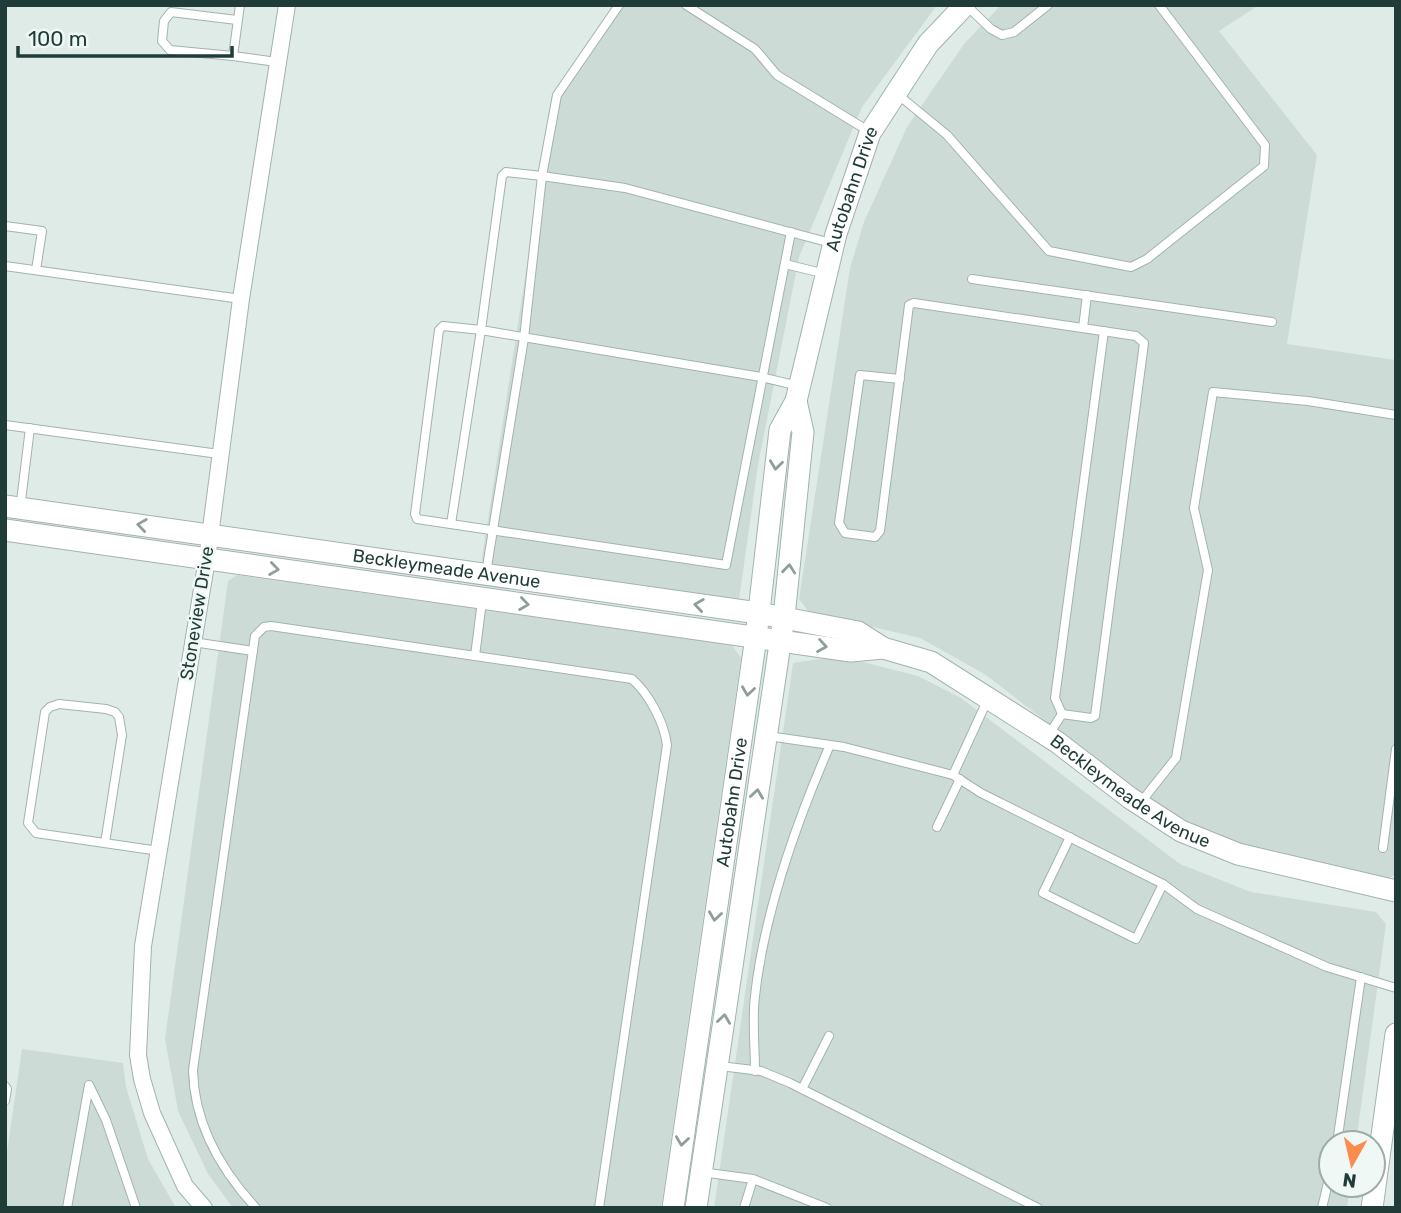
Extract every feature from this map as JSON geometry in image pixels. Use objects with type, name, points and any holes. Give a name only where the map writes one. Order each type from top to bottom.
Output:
[{"type":"street","name":"Stoneview Drive","points":[[204,1208],[185,1186],[163,1140],[142,1079],[138,1055],[143,946],[207,559],[241,299],[287,5]]},
{"type":"street","name":"Autobahn Drive","points":[[673,1208],[756,637],[780,430],[797,394],[834,243],[870,133],[928,44],[965,5]]},
{"type":"street","name":"Autobahn Drive","points":[[696,1208],[784,617],[803,432],[797,394]]},
{"type":"street","name":"Beckleymeade Avenue","points":[[13,507],[758,613],[858,632],[883,648],[931,662],[1048,736],[1139,804],[1181,831],[1238,853],[1396,891]]},
{"type":"street","name":"Beckleymeade Avenue","points":[[11,530],[851,651],[883,648]]},
{"type":"street","points":[[483,598],[486,574]]},
{"type":"street","points":[[1372,1208],[1396,1037]]},
{"type":"lane","points":[[233,56],[240,5]]},
{"type":"lane","points":[[486,574],[524,338],[542,176],[557,95],[620,5]]},
{"type":"lane","points":[[686,5],[755,49],[778,75],[870,133]]},
{"type":"lane","points":[[965,5],[990,29],[1002,35],[1014,32],[1048,5]]},
{"type":"lane","points":[[896,93],[947,135],[1049,251],[1131,267],[1147,259],[1264,166],[1266,156],[1265,145],[1159,5]]},
{"type":"lane","points":[[237,20],[171,12],[164,21],[162,41],[170,50],[277,62]]},
{"type":"lane","points":[[451,524],[502,176],[506,172],[625,188],[834,243]]},
{"type":"lane","points":[[5,226],[42,231],[36,270]]},
{"type":"lane","points":[[791,232],[761,377],[726,565],[417,519],[415,514],[439,330],[443,326],[761,377],[797,394]]},
{"type":"lane","points":[[785,264],[827,274]]},
{"type":"lane","points":[[5,266],[241,299]]},
{"type":"lane","points":[[972,279],[1272,322]]},
{"type":"lane","points":[[1083,328],[1087,295]]},
{"type":"lane","points":[[900,379],[860,374],[839,523],[845,533],[875,537],[880,531],[900,379],[909,305],[914,303],[1136,336],[1144,343],[1095,716],[1091,719],[1062,714]]},
{"type":"lane","points":[[1062,714],[1055,698],[1104,331]]},
{"type":"lane","points":[[1139,804],[1177,758],[1208,570],[1194,508],[1213,392],[1308,401],[1396,415]]},
{"type":"lane","points":[[5,425],[219,454]]},
{"type":"lane","points":[[11,530],[13,507],[30,428]]},
{"type":"lane","points":[[475,656],[483,598]]},
{"type":"lane","points":[[256,1208],[219,1159],[197,1106],[193,1070],[255,635],[264,627],[271,626],[632,679],[653,707],[666,738],[599,1208]]},
{"type":"lane","points":[[193,642],[253,651]]},
{"type":"lane","points":[[937,827],[988,698]]},
{"type":"lane","points":[[105,843],[122,735],[119,717],[115,712],[106,709],[54,705],[45,712],[28,823],[36,833],[159,851]]},
{"type":"lane","points":[[1048,736],[1062,714]]},
{"type":"lane","points":[[766,736],[830,745],[914,763],[956,777],[981,793],[1163,884],[1197,909],[1328,967],[1396,988]]},
{"type":"lane","points":[[755,1071],[754,997],[766,933],[806,799],[830,745]]},
{"type":"lane","points":[[1383,848],[1394,782],[1396,749]]},
{"type":"lane","points":[[1069,837],[1043,893],[1136,939],[1163,884]]},
{"type":"lane","points":[[1339,1129],[1361,977]]},
{"type":"lane","points":[[802,1089],[829,1036]]},
{"type":"lane","points":[[717,1066],[755,1071],[802,1089],[1038,1208]]},
{"type":"lane","points":[[5,1086],[5,1101]]},
{"type":"lane","points":[[67,1208],[89,1086],[106,1120],[136,1208]]},
{"type":"lane","points":[[702,1172],[753,1179],[827,1208]]},
{"type":"lane","points":[[744,1208],[753,1179]]},
{"type":"shaded area","points":[[618,5],[937,5],[862,107],[799,257],[758,465],[739,600],[725,607],[480,571],[551,108]]},
{"type":"shaded area","points":[[1001,5],[1259,5],[1219,31],[1317,155],[1287,344],[1396,360],[1396,874],[1388,879],[1191,834],[986,675],[920,638],[809,612],[799,599],[850,268],[864,222],[907,127],[964,44]]},
{"type":"shaded area","points":[[237,575],[732,645],[741,658],[661,1208],[233,1208],[208,1174],[178,1111],[165,1039],[228,581]]},
{"type":"shaded area","points":[[839,656],[918,676],[961,698],[1180,864],[1251,892],[1376,912],[1386,924],[1358,1129],[1317,1129],[1317,1199],[1348,1199],[1347,1208],[714,1208],[793,663]]},
{"type":"shaded area","points":[[22,1049],[123,1063],[126,1087],[148,1159],[176,1208],[5,1208],[5,1165]]}]
